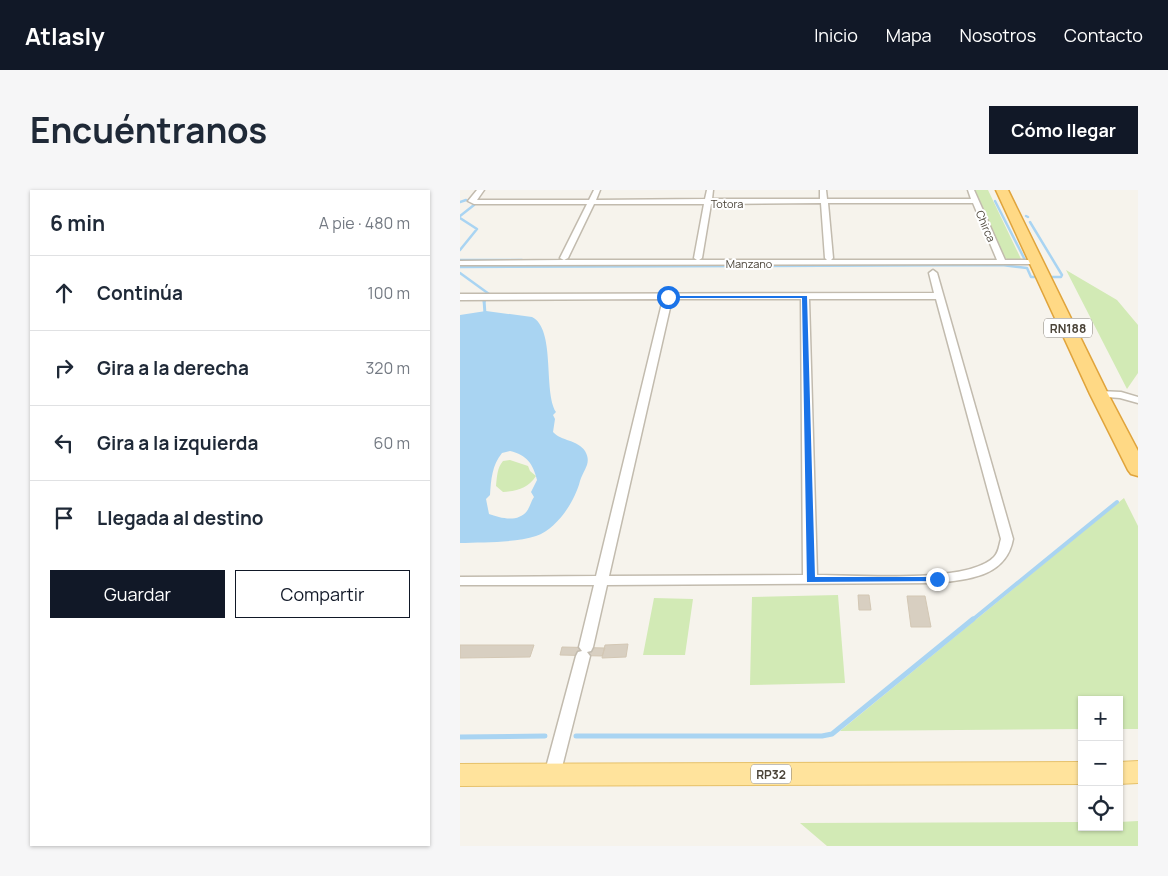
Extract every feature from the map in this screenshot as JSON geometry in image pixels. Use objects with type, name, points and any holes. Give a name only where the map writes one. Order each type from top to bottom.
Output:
[{"type":"highway","name":"RN188","points":[[1002,190],[1099,394],[1138,470]]},
{"type":"main road","points":[[1123,773],[1138,772]]},
{"type":"main road","name":"RP32","points":[[460,776],[1078,773]]},
{"type":"street","name":"Totora","points":[[481,190],[472,200],[478,203],[976,202]]},
{"type":"street","points":[[564,258],[597,190]]},
{"type":"street","points":[[698,258],[710,190]]},
{"type":"street","points":[[823,190],[829,258]]},
{"type":"street","name":"Chirca","points":[[971,190],[1002,262]]},
{"type":"street","name":"Manzano","points":[[460,263],[1037,262]]},
{"type":"street","points":[[460,581],[602,577],[810,576],[937,579],[971,574],[987,569],[1001,559],[1006,550],[1007,540],[933,273]]},
{"type":"street","points":[[460,297],[939,296]]},
{"type":"street","points":[[552,775],[602,577],[668,297]]},
{"type":"street","points":[[805,297],[810,576]]},
{"type":"street","points":[[1099,394],[1121,395],[1138,400]]},
{"type":"street","points":[[460,574],[602,577]]},
{"type":"green space","points":[[975,190],[988,190],[1022,261],[1011,261],[1005,258]]},
{"type":"green space","points":[[1066,270],[1117,300],[1138,325],[1138,373],[1127,389]]},
{"type":"green space","points":[[510,460],[528,466],[530,471],[536,476],[522,488],[503,492],[496,486],[498,473],[503,461]]},
{"type":"green space","points":[[1124,498],[1138,526],[1138,729],[1123,729],[1123,696],[1078,696],[1078,729],[840,731]]},
{"type":"green space","points":[[838,595],[845,683],[750,685],[752,597]]},
{"type":"green space","points":[[654,598],[693,599],[685,655],[643,655]]},
{"type":"green space","points":[[1138,821],[1138,846],[827,846],[800,823],[1078,822],[1078,831],[1123,831],[1123,822]]},
{"type":"water","points":[[486,311],[532,317],[539,324],[547,347],[550,390],[556,412],[553,415],[555,419],[553,432],[582,447],[587,455],[588,463],[578,489],[564,513],[551,527],[536,536],[509,541],[460,543],[460,315]],"holes":[[[510,451],[525,458],[533,469],[537,480],[531,492],[534,497],[527,511],[519,517],[503,518],[489,514],[486,499],[490,495],[496,463],[502,453]]]},
{"type":"building","points":[[858,595],[869,595],[871,610],[859,610]]},
{"type":"building","points":[[907,596],[925,596],[931,627],[911,627]]},
{"type":"building","points":[[628,644],[626,657],[602,658],[605,645]]},
{"type":"building","points":[[460,645],[534,645],[530,657],[460,658]]},
{"type":"building","points":[[562,647],[605,648],[602,656],[560,655]]},
{"type":"waterway","points":[[460,202],[466,200]]},
{"type":"waterway","points":[[995,201],[1025,260]]},
{"type":"waterway","points":[[460,216],[474,205]]},
{"type":"waterway","points":[[460,218],[477,229],[460,250]]},
{"type":"waterway","points":[[1030,222],[1062,275],[1061,277],[1052,277]]},
{"type":"waterway","points":[[460,260],[522,260]]},
{"type":"waterway","points":[[460,267],[1002,265],[1027,268],[1031,277],[1036,277]]},
{"type":"waterway","points":[[460,273],[489,294],[484,302]]},
{"type":"waterway","points":[[484,302],[485,314]]},
{"type":"waterway","points":[[971,621],[1117,502]]},
{"type":"waterway","points":[[576,736],[822,736],[832,734],[973,619]]},
{"type":"waterway","points":[[460,737],[545,736]]},
{"type":"route","points":[[668,297],[805,297],[810,580],[937,579]]}]
